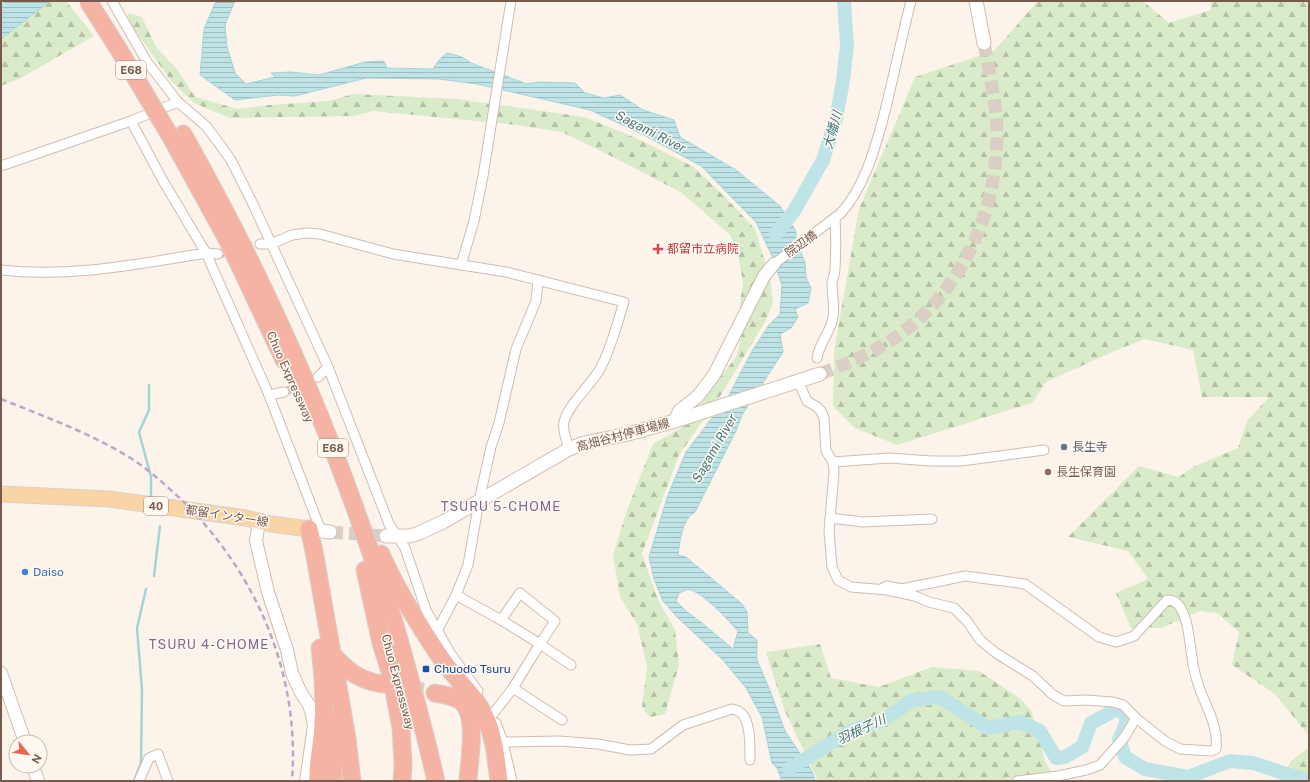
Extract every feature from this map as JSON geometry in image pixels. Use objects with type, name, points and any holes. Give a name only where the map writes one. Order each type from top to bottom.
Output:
[{"type":"highway","name":"Chuo Expressway","points":[[88,1],[178,137],[205,173],[266,292],[316,405],[342,470],[391,614],[415,696],[436,781]]},
{"type":"highway","name":"Chuo Expressway","points":[[102,1],[178,137],[289,372],[334,483],[365,570],[404,699],[425,781]]},
{"type":"highway","points":[[316,405],[392,577],[433,647],[479,704],[487,721],[496,749],[499,781]]},
{"type":"highway","points":[[320,531],[303,552],[346,738],[352,781]]},
{"type":"highway","points":[[365,570],[381,643],[391,675],[401,728],[403,764],[402,781]]},
{"type":"highway","points":[[327,658],[345,668],[358,678],[382,684]]},
{"type":"highway","points":[[318,781],[318,762],[324,723],[324,689],[327,658]]},
{"type":"highway","points":[[327,658],[332,706],[333,781]]},
{"type":"highway","points":[[435,692],[462,702],[468,710],[472,723],[468,781]]},
{"type":"main road","points":[[976,1],[984,43]]},
{"type":"main road","points":[[795,382],[820,374]]},
{"type":"main road","name":"高畑谷村停車場線","points":[[392,536],[418,534],[443,522],[569,449],[584,443],[628,434],[675,421],[795,382]]},
{"type":"main road","name":"都留インター線","points":[[1,494],[108,499],[192,510],[320,531]]},
{"type":"street","points":[[112,1],[148,62],[178,102],[206,126],[231,160],[328,367],[389,524],[392,536],[405,548],[426,610],[437,632],[483,697],[493,714],[503,742],[512,781]]},
{"type":"street","points":[[461,265],[474,221],[483,176],[511,1]]},
{"type":"street","name":"院辺橋","points":[[774,264],[828,224],[847,207],[862,179],[875,149],[911,1]]},
{"type":"street","points":[[1,166],[131,121],[178,102]]},
{"type":"street","points":[[131,121],[162,179],[206,253],[269,395],[320,531]]},
{"type":"street","points":[[817,358],[819,347],[831,326],[833,317],[834,300],[832,284],[835,270],[837,240],[835,218]]},
{"type":"street","points":[[260,244],[271,244],[292,235],[307,233],[320,234],[393,254],[506,272],[624,302],[600,368],[591,383],[580,395],[566,415],[563,423],[564,434],[569,449]]},
{"type":"street","points":[[1,270],[30,273],[92,271],[206,253],[218,254]]},
{"type":"street","points":[[675,421],[679,411],[698,396],[714,375],[764,276],[774,264]]},
{"type":"street","points":[[437,632],[456,595],[468,565],[479,501],[513,361],[536,302],[538,280]]},
{"type":"street","points":[[318,377],[328,367]]},
{"type":"street","points":[[795,382],[807,401],[817,407],[821,411],[824,418],[826,451],[833,462],[834,472],[829,531],[832,567],[838,580],[850,587],[881,589],[915,596],[929,602],[954,608],[967,620],[980,640],[996,653],[1033,676],[1052,694],[1064,701],[1086,700],[1112,702],[1123,705],[1136,718],[1165,741],[1180,749],[1211,751],[1216,749],[1215,729],[1199,687],[1185,617],[1180,606],[1172,600],[1167,600],[1134,636],[1116,642],[1098,637],[1025,584],[965,576],[902,589],[887,586],[881,589]]},
{"type":"street","points":[[269,395],[284,392]]},
{"type":"street","points":[[833,462],[889,458],[931,461],[961,460],[1044,450]]},
{"type":"street","points":[[830,518],[863,522],[932,519]]},
{"type":"street","points":[[259,521],[256,541],[268,592],[287,650],[292,673],[300,691],[309,705],[312,714],[314,726],[306,781]]},
{"type":"street","points":[[493,714],[513,688],[555,622],[520,593],[501,620]]},
{"type":"street","points":[[456,595],[501,620],[571,664]]},
{"type":"street","points":[[1,673],[22,734]]},
{"type":"street","points":[[513,688],[562,720]]},
{"type":"street","points":[[503,742],[558,741],[598,744],[630,750],[651,749],[683,725],[732,709],[742,713],[747,724],[750,742],[750,760]]},
{"type":"street","points":[[1017,781],[1058,776],[1086,770],[1100,765],[1124,738],[1136,718]]},
{"type":"street","points":[[139,781],[149,758],[158,754],[168,781]]},
{"type":"green space","points":[[1,1],[66,1],[94,36],[19,79],[1,86]]},
{"type":"green space","points":[[1038,1],[1143,1],[1169,23],[1211,10],[1211,1],[1309,1],[1309,736],[1275,694],[1232,665],[1239,632],[1217,613],[1200,611],[1161,628],[1131,628],[1116,593],[1148,579],[1128,551],[1068,537],[1139,466],[1179,477],[1193,467],[1238,448],[1247,421],[1269,397],[1202,397],[1193,350],[1145,339],[1046,382],[1032,403],[897,445],[855,428],[833,406],[834,351],[859,209],[915,77],[994,51]]},
{"type":"green space","points":[[128,13],[142,17],[156,47],[177,69],[195,97],[238,109],[269,105],[329,101],[353,94],[457,99],[585,117],[638,139],[694,167],[755,229],[770,278],[773,302],[766,320],[721,395],[679,455],[642,554],[659,602],[675,630],[679,665],[665,714],[650,717],[642,707],[647,666],[637,624],[620,597],[613,555],[627,510],[653,444],[683,427],[736,357],[742,334],[740,305],[743,282],[738,253],[730,235],[682,193],[562,132],[517,125],[373,111],[354,116],[230,118],[194,103],[171,81],[130,23]]},
{"type":"green space","points":[[820,644],[831,678],[879,687],[932,667],[979,671],[1019,698],[1031,710],[1045,761],[1056,781],[818,781],[784,709],[766,652]]},
{"type":"green space","points":[[1309,747],[1309,781],[1303,781],[1286,772],[1290,762]]},
{"type":"water","points":[[6,1],[50,1],[1,39],[1,6]]},
{"type":"water","name":"Sagami River","points":[[216,1],[235,1],[225,25],[227,47],[235,73],[246,84],[275,77],[271,73],[291,72],[319,75],[365,62],[384,61],[387,68],[433,69],[439,60],[447,53],[462,57],[471,63],[527,84],[538,82],[575,83],[585,93],[604,98],[620,95],[643,110],[674,120],[680,137],[736,170],[780,206],[796,231],[796,241],[805,262],[806,277],[811,288],[808,303],[795,309],[798,317],[791,328],[780,334],[783,352],[742,415],[736,431],[695,512],[684,525],[678,555],[686,557],[742,604],[747,612],[748,633],[757,640],[757,660],[785,731],[812,771],[815,781],[782,781],[777,768],[772,763],[762,717],[746,688],[723,660],[677,617],[663,601],[654,579],[649,557],[668,495],[686,452],[728,397],[752,351],[769,325],[780,314],[782,285],[771,254],[756,222],[701,166],[642,134],[590,110],[477,84],[439,79],[366,78],[295,96],[278,95],[235,100],[200,75],[204,29]],"holes":[[[688,589],[694,591],[715,607],[738,631],[733,649],[687,612],[676,601],[679,593]]]},
{"type":"waterway","name":"大幡川","points":[[776,234],[794,211],[823,160],[836,119],[843,81],[847,45],[844,1]]},
{"type":"waterway","points":[[149,385],[149,410],[139,432],[151,477],[151,496]]},
{"type":"waterway","points":[[154,576],[160,526]]},
{"type":"waterway","points":[[134,781],[141,763],[142,690],[137,628],[146,589]]},
{"type":"waterway","name":"羽根子川","points":[[789,769],[852,730],[880,722],[913,700],[940,697],[988,728],[1020,722],[1040,731],[1056,758],[1065,757],[1082,747],[1091,723],[1117,709],[1127,715],[1125,727],[1119,739],[1125,757],[1145,769],[1188,777],[1230,761],[1253,763],[1308,781]]},
{"type":"tunnel","points":[[820,374],[876,349],[893,339],[917,320],[938,298],[956,274],[971,248],[983,220],[991,191],[996,161],[997,130],[994,97],[984,43]]},
{"type":"tunnel","points":[[218,254],[260,244]]},
{"type":"tunnel","points":[[284,392],[299,386]]},
{"type":"tunnel","points":[[330,532],[386,536]]},
{"type":"tunnel","points":[[382,684],[435,693]]},
{"type":"railway","points":[[1,399],[89,435],[138,463],[186,504],[212,533],[234,564],[254,597],[269,631],[281,667],[289,704],[293,742],[292,781]]},
{"type":"place","name":"都留市立病院","points":[[658,249]]},
{"type":"place","name":"長生寺","points":[[1064,447]]},
{"type":"place","name":"長生保育園","points":[[1048,472]]},
{"type":"place","name":"Daiso","points":[[25,572]]},
{"type":"place","name":"Chuodo Tsuru","points":[[426,669]]},
{"type":"district","name":"TSURU 5-CHOME","points":[[501,506]]},
{"type":"district","name":"TSURU 4-CHOME","points":[[209,644]]}]
